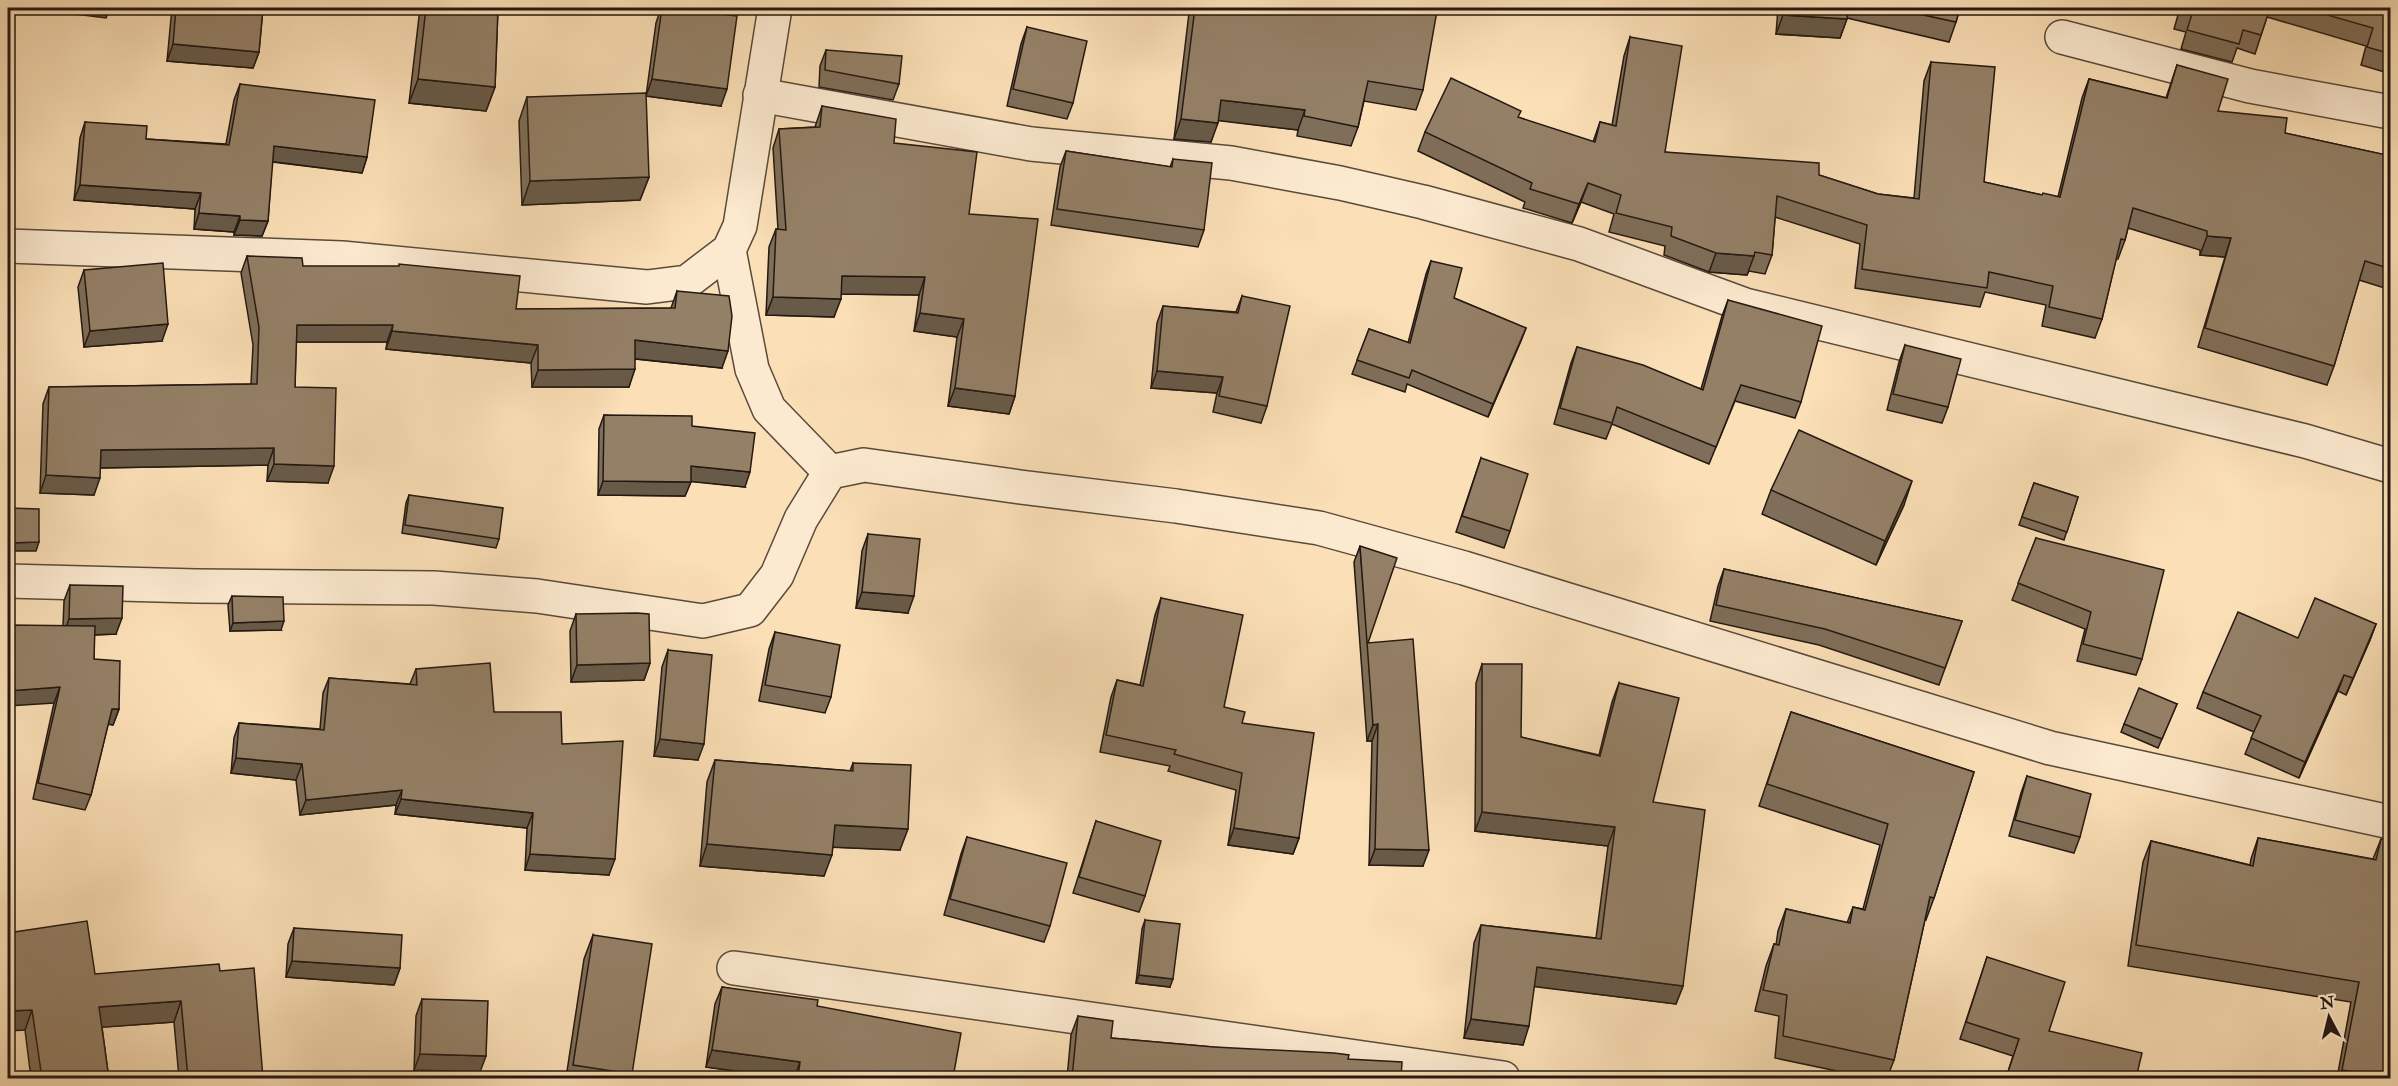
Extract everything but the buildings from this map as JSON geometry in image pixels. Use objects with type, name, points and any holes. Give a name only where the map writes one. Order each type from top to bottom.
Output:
[{"type":"street","points":[[8,246],[342,258],[647,287],[687,282],[729,250],[740,226],[775,8]]},
{"type":"street","points":[[2062,37],[2250,86],[2391,112]]},
{"type":"street","points":[[760,95],[1031,144],[1231,163],[1340,183],[1423,202],[1579,244],[1745,305],[2305,441],[2391,466]]},
{"type":"street","points":[[729,250],[753,369],[769,409],[830,472]]},
{"type":"street","points":[[8,580],[196,586],[434,588],[537,596],[703,621],[750,610],[777,575],[801,519],[830,472],[864,465],[1176,506],[1319,528],[1464,568],[2050,748],[2391,822]]},
{"type":"street","points":[[734,968],[1503,1078]]}]
